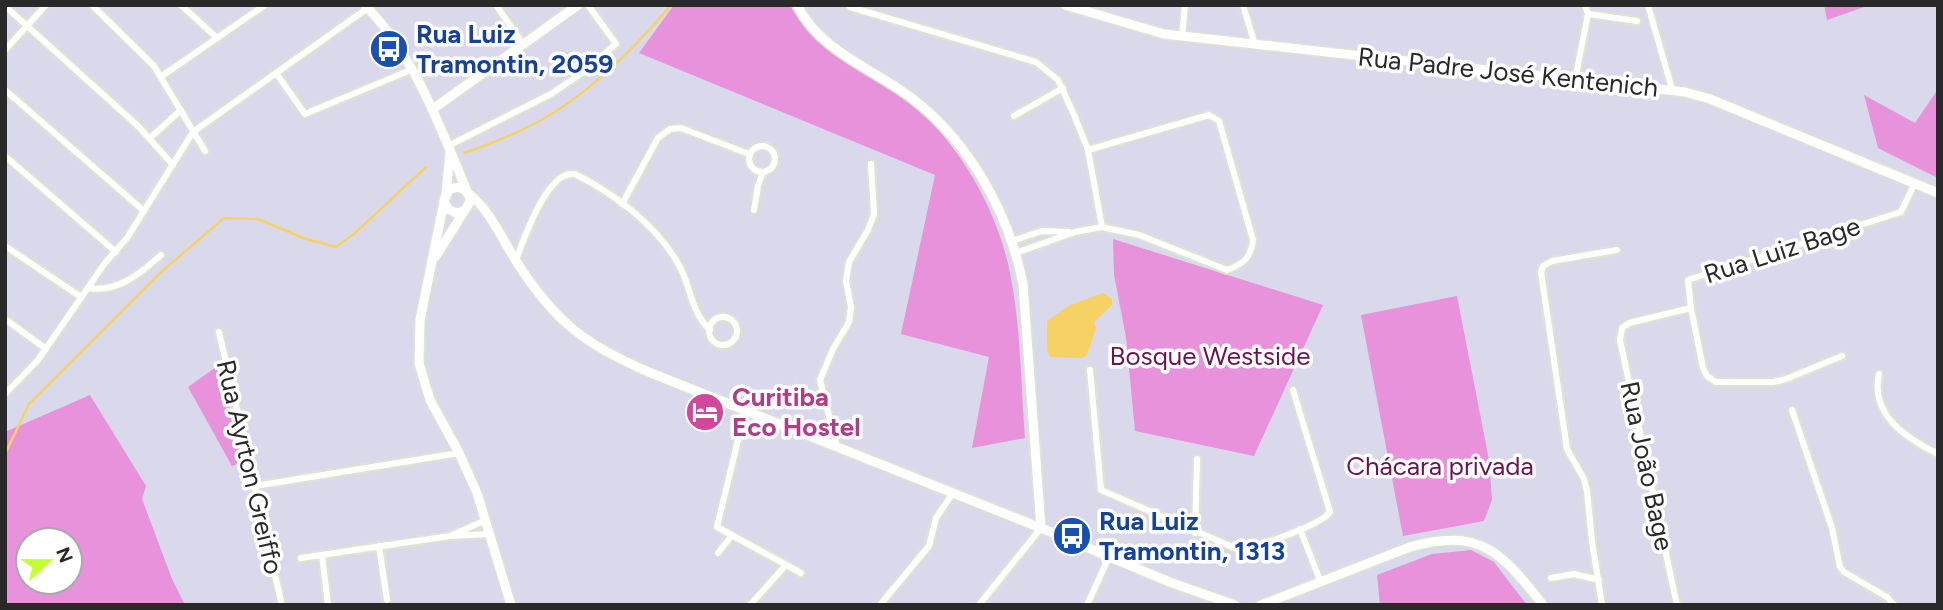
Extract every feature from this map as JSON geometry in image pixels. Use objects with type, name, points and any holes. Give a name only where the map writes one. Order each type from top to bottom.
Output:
[{"type":"main road","points":[[433,109],[578,5]]},
{"type":"main road","points":[[797,5],[808,23],[830,44],[913,99],[942,124],[956,140],[984,183],[1012,241],[1025,306],[1041,528]]},
{"type":"main road","name":"Rua Padre José Kentenich","points":[[1065,5],[1153,32],[1672,89],[1710,99],[1938,193]]},
{"type":"main road","points":[[369,6],[413,69],[468,193],[470,202],[466,210],[433,262]]},
{"type":"main road","points":[[449,149],[445,205],[451,212],[466,210],[493,223]]},
{"type":"main road","points":[[511,605],[486,520],[459,453],[430,400],[419,363],[420,320],[445,195],[456,187],[468,193],[482,206],[551,310],[586,341],[642,370],[1041,528],[1172,583],[1235,605]]},
{"type":"main road","points":[[1261,605],[1410,547],[1456,540],[1471,542],[1496,552],[1518,573],[1544,605]]},
{"type":"street","points":[[5,50],[46,5]]},
{"type":"street","points":[[92,5],[137,47],[162,76],[205,151]]},
{"type":"street","points":[[181,5],[217,38]]},
{"type":"street","points":[[162,76],[265,5]]},
{"type":"street","points":[[496,5],[523,44]]},
{"type":"street","points":[[449,149],[551,94],[582,74],[615,44],[588,5]]},
{"type":"street","points":[[1182,36],[1185,5]]},
{"type":"street","points":[[1243,5],[1255,45]]},
{"type":"street","points":[[1575,80],[1588,15],[1585,5]]},
{"type":"street","points":[[1648,5],[1672,89]]},
{"type":"street","points":[[5,6],[150,138],[173,165]]},
{"type":"street","points":[[5,394],[22,380],[105,263],[127,238],[193,132],[369,6]]},
{"type":"street","points":[[850,7],[1037,62],[1049,71],[1063,88],[1088,150],[1102,227]]},
{"type":"street","points":[[1588,15],[1637,22]]},
{"type":"street","points":[[276,74],[305,114],[413,69]]},
{"type":"street","points":[[1014,117],[1063,88]]},
{"type":"street","points":[[5,90],[145,211]]},
{"type":"street","points":[[150,138],[181,110]]},
{"type":"street","points":[[1016,253],[1074,232],[1102,227],[1169,245],[1212,266],[1227,270],[1246,260],[1252,250],[1253,240],[1219,121],[1214,116],[1088,150]]},
{"type":"street","points":[[622,204],[658,138],[670,129],[687,130],[750,155]]},
{"type":"street","points":[[759,146],[771,149],[775,161],[771,169],[763,172],[752,167],[750,155],[759,146]]},
{"type":"street","points":[[5,156],[116,252]]},
{"type":"street","points":[[837,447],[820,380],[833,349],[849,322],[846,281],[849,262],[874,214],[871,164]]},
{"type":"street","points":[[754,210],[755,194],[763,172]]},
{"type":"street","points":[[516,260],[537,208],[565,175],[575,174],[622,204],[653,232],[672,254],[685,278],[696,314],[710,330],[711,338],[718,344],[727,344],[736,335],[736,326],[726,318],[717,319],[710,330]]},
{"type":"street","name":"Rua Luiz Bage","points":[[1622,328],[1691,308],[1688,280],[1897,214],[1904,209],[1915,183]]},
{"type":"street","points":[[1012,241],[1042,231],[1074,232]]},
{"type":"street","points":[[5,246],[81,298]]},
{"type":"street","points":[[1602,605],[1587,491],[1584,479],[1567,449],[1541,272],[1543,266],[1552,261],[1617,250]]},
{"type":"street","points":[[88,288],[101,290],[115,287],[144,271],[162,255]]},
{"type":"street","points":[[1691,308],[1703,368],[1707,376],[1716,382],[1778,382],[1842,356]]},
{"type":"street","points":[[5,319],[46,349]]},
{"type":"street","name":"Rua João Bage","points":[[1622,328],[1620,340],[1677,605]]},
{"type":"street","name":"Rua Ayrton Greiffo","points":[[219,332],[281,601]]},
{"type":"street","points":[[1090,370],[1101,490],[1230,548],[1245,549],[1328,516],[1330,508],[1293,390]]},
{"type":"street","points":[[1879,374],[1878,398],[1884,414],[1899,429],[1938,454]]},
{"type":"street","points":[[1791,410],[1832,528],[1839,566],[1894,605]]},
{"type":"street","points":[[745,411],[717,527],[801,573]]},
{"type":"street","points":[[256,485],[459,453]]},
{"type":"street","points":[[1195,533],[1197,459]]},
{"type":"street","points":[[880,605],[929,546],[936,518],[953,493]]},
{"type":"street","points":[[450,536],[486,520]]},
{"type":"street","points":[[979,605],[1041,528]]},
{"type":"street","points":[[1300,529],[1321,583]]},
{"type":"street","points":[[301,558],[450,536],[490,534]]},
{"type":"street","points":[[718,552],[732,535]]},
{"type":"street","points":[[379,546],[387,600]]},
{"type":"street","points":[[321,555],[328,605]]},
{"type":"street","points":[[1087,605],[1109,557]]},
{"type":"street","points":[[750,605],[786,565]]},
{"type":"street","points":[[1551,578],[1574,574],[1599,580]]},
{"type":"green space","points":[[674,5],[791,5],[813,36],[827,48],[905,98],[943,136],[975,181],[988,206],[1007,258],[1017,322],[1025,438],[972,448],[989,357],[901,334],[935,175],[639,53]]},
{"type":"green space","points":[[1824,5],[1870,5],[1827,20]]},
{"type":"green space","points":[[1938,89],[1938,178],[1878,148],[1864,95],[1915,123]]},
{"type":"green space","name":"Bosque Westside","points":[[1113,239],[1323,305],[1254,456],[1135,431],[1126,337],[1114,275]]},
{"type":"green space","name":"Chácara privada","points":[[1457,296],[1489,460],[1492,500],[1484,521],[1403,536],[1361,315]]},
{"type":"green space","points":[[219,365],[243,462],[232,466],[188,387]]},
{"type":"green space","points":[[90,395],[146,486],[142,499],[172,579],[185,605],[5,605],[5,432]]},
{"type":"green space","points":[[1471,550],[1494,562],[1527,605],[1380,605],[1377,575],[1432,554]]},
{"type":"shaded area","points":[[1103,293],[1112,299],[1112,305],[1094,322],[1096,328],[1087,355],[1082,358],[1050,357],[1047,350],[1047,321],[1070,305]]},
{"type":"waterway","points":[[464,153],[502,139],[557,111],[593,84],[626,54],[671,5]]},
{"type":"waterway","points":[[5,454],[29,404],[159,274],[224,218],[258,219],[306,239],[336,247],[354,234],[426,167]]},
{"type":"place","name":"Rua Luiz Tramontin, 2059","points":[[389,49]]},
{"type":"place","name":"Curitiba Eco Hostel","points":[[705,412]]},
{"type":"place","name":"Rua Luiz Tramontin, 1313","points":[[1072,536]]}]
